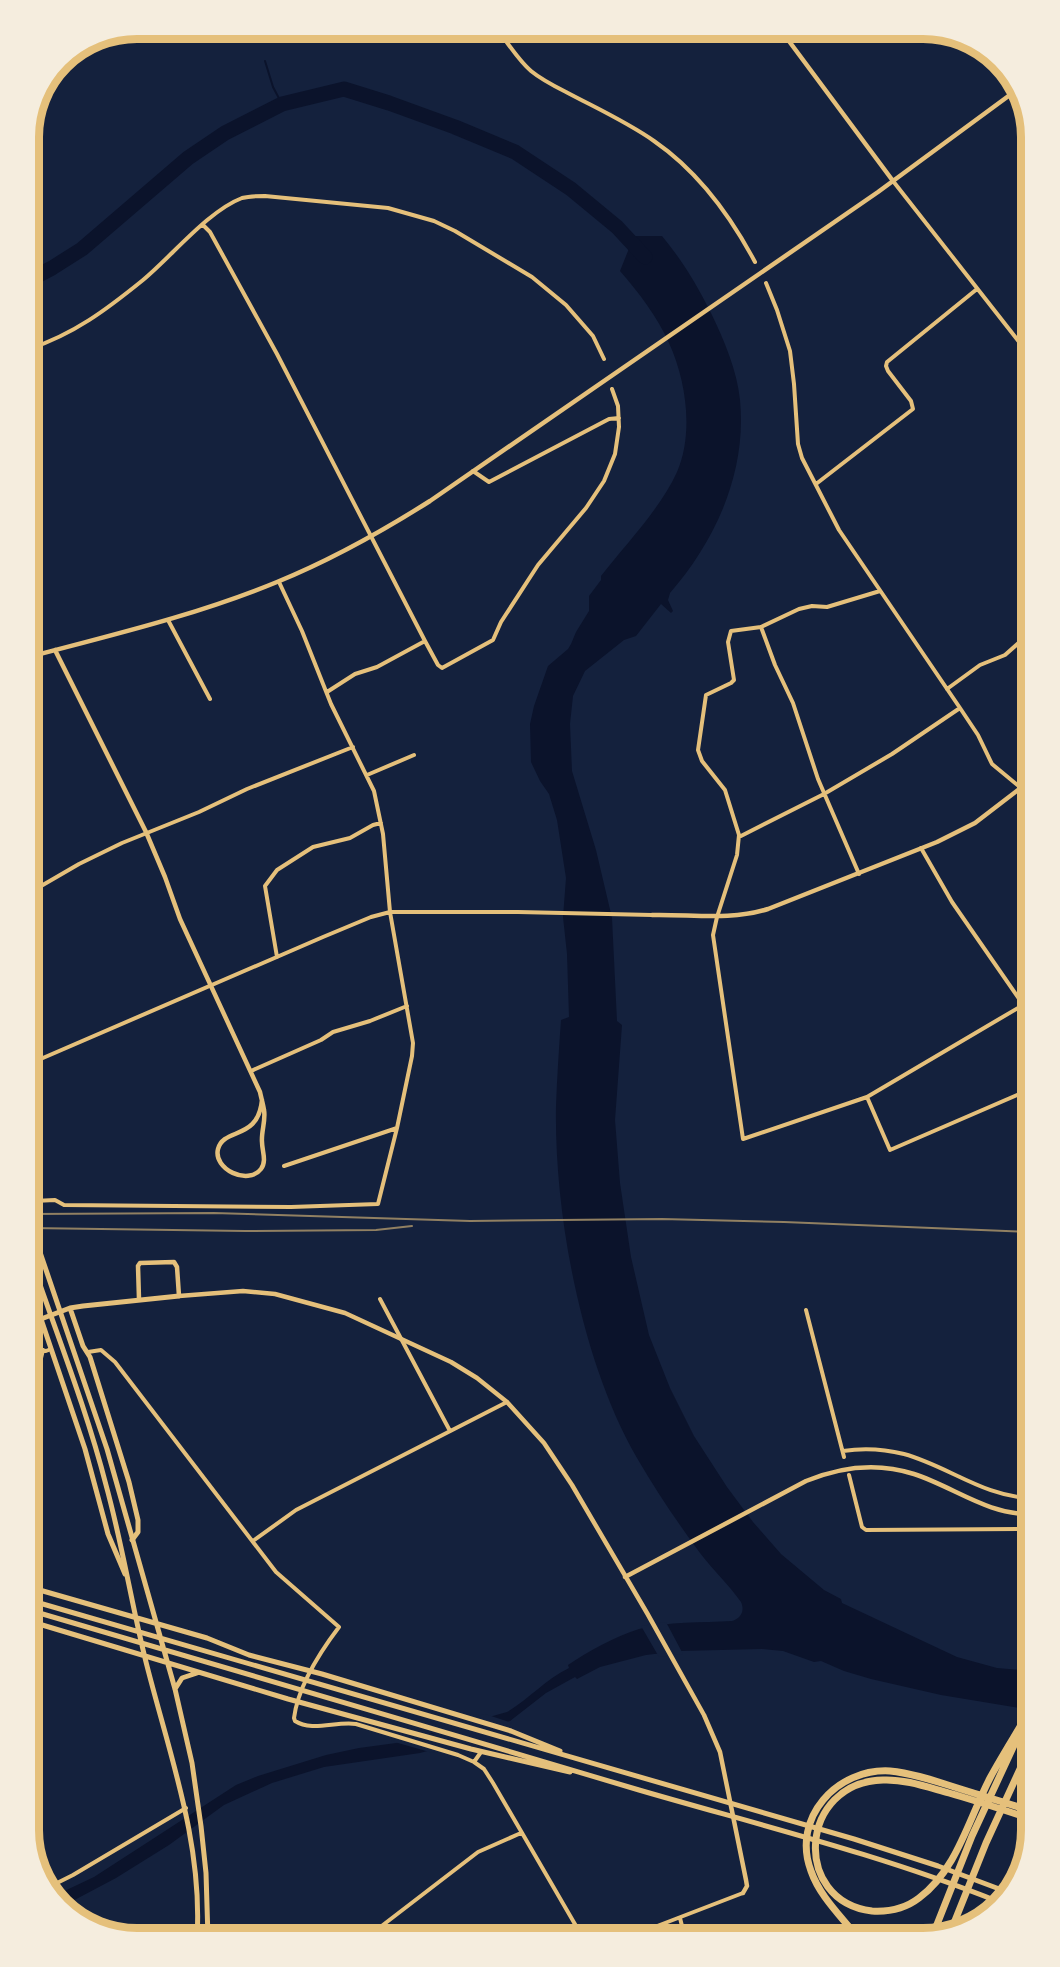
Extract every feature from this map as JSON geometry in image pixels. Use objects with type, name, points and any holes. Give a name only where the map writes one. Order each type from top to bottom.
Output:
[{"type":"highway","points":[[1021,1727],[990,1779],[979,1803],[952,1859],[928,1890],[912,1903],[892,1910],[880,1911],[858,1907],[840,1898],[831,1889],[820,1871],[815,1855],[817,1831],[825,1811],[840,1794],[858,1784],[894,1780],[923,1786],[979,1803],[1021,1816]]},
{"type":"highway","points":[[936,1927],[972,1836],[1021,1731]]},
{"type":"highway","points":[[954,1923],[1007,1794],[1021,1767]]},
{"type":"highway","points":[[850,1928],[820,1890],[811,1872],[806,1852],[810,1821],[817,1807],[842,1782],[863,1773],[888,1771],[917,1776],[1021,1808]]},
{"type":"main road","points":[[39,1249],[107,1449],[175,1689],[192,1763],[201,1826],[208,1928]]},
{"type":"main road","points":[[39,1284],[105,1479],[145,1656],[186,1810],[197,1900],[197,1928]]},
{"type":"main road","points":[[127,1578],[108,1533],[87,1457],[41,1319],[70,1308],[179,1296]]},
{"type":"main road","points":[[70,1308],[83,1346],[88,1352],[131,1491],[139,1526],[137,1535],[132,1540]]},
{"type":"main road","points":[[39,1590],[207,1638],[249,1655],[311,1671],[511,1731],[573,1757]]},
{"type":"main road","points":[[39,1603],[831,1832],[927,1862],[1001,1889]]},
{"type":"main road","points":[[39,1613],[847,1850],[992,1900]]},
{"type":"main road","points":[[39,1624],[298,1702],[481,1752],[557,1770],[586,1774]]},
{"type":"main road","points":[[175,1689],[182,1678],[198,1672]]},
{"type":"street","points":[[505,39],[526,66],[542,79],[631,126],[679,160],[722,206],[755,262]]},
{"type":"street","points":[[787,39],[893,181],[1021,343]]},
{"type":"street","points":[[39,654],[168,620],[241,597],[279,582],[372,537],[473,471],[893,181],[1011,94]]},
{"type":"street","points":[[39,345],[72,332],[98,315],[143,279],[215,213],[245,197],[265,196],[388,208],[434,221],[482,245],[532,277],[566,305],[586,326],[603,359]]},
{"type":"street","points":[[203,225],[210,232],[277,354],[425,641],[442,668],[493,640],[506,614],[538,565],[586,508],[604,481],[615,454],[619,418],[618,406],[612,389]]},
{"type":"street","points":[[39,1060],[371,917],[390,912],[748,915],[860,874],[975,823],[1021,788],[992,764],[978,735],[839,530],[798,444],[795,384],[790,351],[766,283]]},
{"type":"street","points":[[816,484],[913,410],[911,400],[888,370],[887,362],[977,289]]},
{"type":"street","points":[[473,471],[489,482],[609,419],[619,418]]},
{"type":"street","points":[[39,1201],[55,1200],[64,1205],[291,1207],[373,1206],[378,1204],[397,1128],[413,1043],[390,912],[381,823],[374,791],[333,710],[279,582]]},
{"type":"street","points":[[880,591],[826,607],[812,606],[799,609],[761,627],[731,631],[728,642],[734,680],[707,693],[698,745],[702,761],[725,790],[739,837],[733,870],[713,935],[742,1139],[867,1098],[1021,1006]]},
{"type":"street","points":[[168,620],[210,699]]},
{"type":"street","points":[[761,627],[775,665],[793,703],[824,794],[860,874]]},
{"type":"street","points":[[327,692],[355,674],[377,667],[425,641]]},
{"type":"street","points":[[947,689],[980,665],[1005,655],[1021,641]]},
{"type":"street","points":[[55,650],[146,832],[180,919],[262,1100],[265,1112],[262,1140],[263,1164],[256,1173],[236,1174],[224,1167],[218,1154],[219,1146],[224,1140],[255,1122],[261,1110],[262,1100]]},
{"type":"street","points":[[739,837],[824,794],[892,754],[960,708]]},
{"type":"street","points":[[39,886],[79,864],[146,832],[353,747]]},
{"type":"street","points":[[367,775],[414,755]]},
{"type":"street","points":[[277,957],[265,886],[277,870],[313,847],[350,838],[381,823]]},
{"type":"street","points":[[921,848],[947,894],[1021,1002]]},
{"type":"street","points":[[250,1071],[321,1040],[333,1032],[370,1022],[407,1006]]},
{"type":"street","points":[[867,1098],[890,1150],[1021,1094]]},
{"type":"street","points":[[284,1166],[397,1128]]},
{"type":"street","points":[[139,1299],[138,1266],[144,1261],[174,1262],[177,1267],[179,1296],[243,1291],[275,1294],[345,1313],[452,1362],[477,1378],[507,1402],[544,1443],[647,1613],[712,1732],[720,1752],[732,1804],[747,1886],[743,1893],[653,1928]]},
{"type":"street","points":[[380,1299],[450,1431]]},
{"type":"street","points":[[806,1310],[843,1454],[865,1450],[902,1453],[978,1486],[1021,1498]]},
{"type":"street","points":[[39,1349],[51,1349]]},
{"type":"street","points":[[39,1365],[43,1350]]},
{"type":"street","points":[[88,1352],[101,1350],[116,1362],[276,1572],[339,1627],[323,1648],[311,1671],[294,1718],[303,1726],[349,1723],[458,1755],[484,1769],[577,1928]]},
{"type":"street","points":[[253,1541],[296,1510],[507,1402]]},
{"type":"street","points":[[624,1577],[779,1495],[826,1473],[855,1467],[875,1467],[914,1474],[989,1507],[1021,1513]]},
{"type":"street","points":[[849,1475],[862,1527],[866,1530],[1021,1529]]},
{"type":"street","points":[[474,1762],[481,1752]]},
{"type":"street","points":[[56,1884],[186,1810]]},
{"type":"street","points":[[379,1928],[477,1852],[521,1833]]},
{"type":"street","points":[[680,1918],[682,1928]]},
{"type":"water","points":[[634,236],[662,236],[683,264],[721,334],[733,366],[738,389],[741,427],[733,479],[725,504],[701,551],[670,593],[668,600],[673,611],[671,613],[661,604],[636,636],[624,640],[585,671],[573,696],[570,724],[572,771],[596,850],[612,918],[617,1021],[622,1025],[615,1120],[620,1183],[631,1257],[649,1335],[670,1388],[694,1436],[727,1487],[781,1554],[824,1590],[841,1599],[842,1603],[957,1657],[997,1668],[1021,1670],[1021,1708],[941,1695],[871,1679],[821,1661],[814,1662],[783,1651],[762,1649],[680,1651],[646,1655],[600,1667],[577,1679],[575,1677],[546,1693],[510,1721],[464,1741],[420,1753],[324,1767],[272,1783],[224,1805],[169,1845],[116,1878],[70,1902],[61,1892],[94,1877],[236,1785],[326,1755],[396,1743],[507,1712],[569,1668],[568,1665],[620,1636],[639,1629],[662,1625],[732,1621],[740,1616],[742,1611],[741,1602],[700,1553],[659,1495],[618,1420],[587,1334],[575,1287],[560,1194],[556,1106],[561,1020],[569,1017],[563,917],[566,878],[557,820],[549,794],[531,762],[530,724],[548,666],[568,649],[589,611],[589,596],[601,580],[601,576],[652,513],[670,486],[682,457],[685,441],[686,407],[675,358],[653,314],[620,271]]},
{"type":"pier","points":[[666,1622],[683,1654],[659,1657],[641,1626]]},
{"type":"pier","points":[[485,1714],[512,1723],[465,1744],[433,1753],[391,1741],[425,1732],[436,1735],[428,1731]]},
{"type":"waterway","points":[[265,61],[273,87],[282,104]]},
{"type":"waterway","points":[[39,275],[82,249],[188,158],[225,133],[282,104],[344,89],[455,127],[515,152],[571,189],[617,227],[645,257]]},
{"type":"railway","points":[[39,1214],[214,1213],[470,1221],[662,1219],[1021,1232]]},
{"type":"railway","points":[[39,1228],[245,1231],[376,1230],[412,1226]]}]
